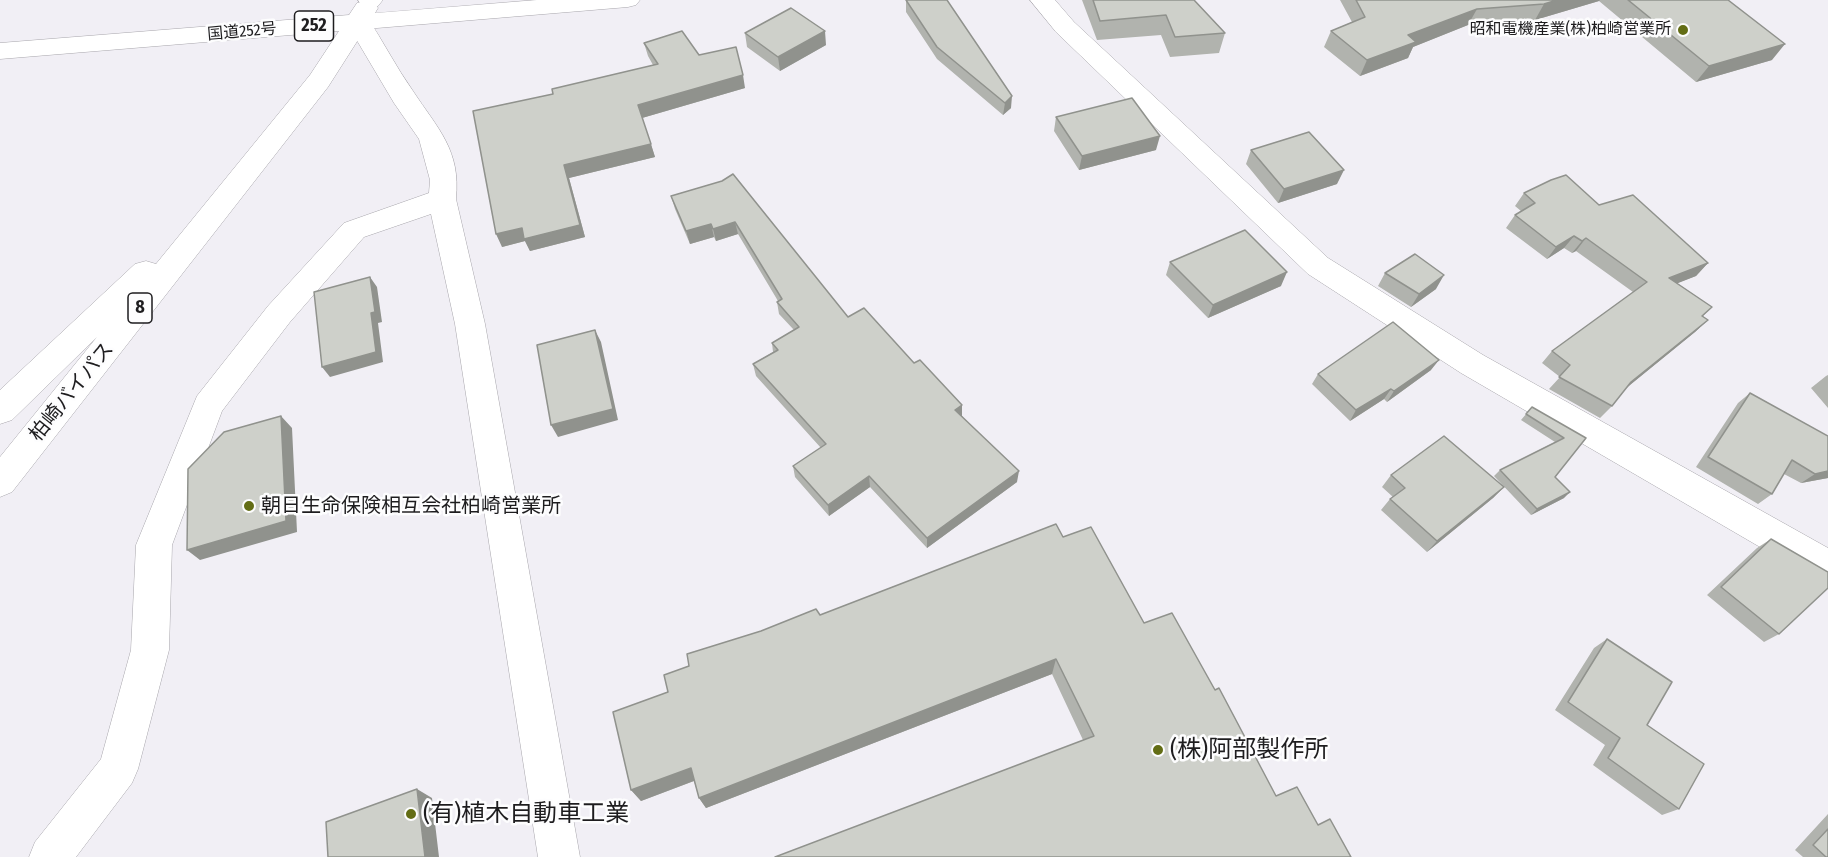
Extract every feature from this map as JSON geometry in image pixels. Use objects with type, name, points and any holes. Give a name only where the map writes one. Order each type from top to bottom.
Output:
[{"type":"main road","name":"国道252号","points":[[0,30],[371,6],[628,0]]},
{"type":"main road","points":[[1042,0],[1065,27],[1318,266],[1472,364],[1828,567]]},
{"type":"main road","name":"国道252号","points":[[0,51],[371,6]]},
{"type":"main road","name":"柏崎バイパス","points":[[0,482],[278,134],[319,81],[371,6]]},
{"type":"main road","points":[[371,6],[404,97],[432,137],[444,180],[442,199],[470,324],[559,857]]},
{"type":"main road","name":"柏崎バイパス","points":[[0,410],[136,282],[278,134]]},
{"type":"main road","points":[[50,857],[118,769],[150,650],[154,545],[208,405],[279,314],[354,230],[442,199]]},
{"type":"building","points":[[906,0],[947,0],[1012,96],[1005,103],[937,47]]},
{"type":"building","points":[[1093,0],[1194,0],[1225,33],[1175,37],[1166,15],[1100,21]]},
{"type":"building","points":[[1356,0],[1557,0],[1544,4],[1477,9],[1408,35],[1416,42],[1367,60],[1331,31],[1365,17]]},
{"type":"building","points":[[1628,0],[1728,0],[1785,44],[1709,66]]},
{"type":"building","points":[[791,8],[825,31],[778,57],[745,33]]},
{"type":"building","points":[[682,31],[699,55],[736,47],[743,75],[638,105],[651,144],[564,165],[580,225],[524,239],[522,228],[496,234],[473,111],[553,94],[552,89],[658,64],[644,43]]},
{"type":"building","points":[[1132,98],[1160,136],[1082,156],[1056,117]]},
{"type":"building","points":[[1309,132],[1344,170],[1284,189],[1251,150]]},
{"type":"building","points":[[733,174],[848,317],[864,308],[914,363],[920,360],[962,405],[955,410],[1019,471],[927,538],[869,476],[828,505],[793,466],[826,444],[753,364],[778,350],[772,343],[799,327],[777,302],[782,299],[735,222],[713,229],[711,224],[686,231],[671,196],[722,181]]},
{"type":"building","points":[[1566,175],[1599,205],[1633,195],[1708,263],[1669,278],[1712,307],[1702,316],[1708,320],[1631,382],[1612,406],[1559,377],[1570,365],[1552,351],[1647,282],[1586,238],[1582,241],[1574,236],[1556,247],[1515,215],[1535,203],[1524,193]]},
{"type":"building","points":[[1245,230],[1287,272],[1213,305],[1170,262]]},
{"type":"building","points":[[1415,254],[1444,275],[1419,294],[1385,273]]},
{"type":"building","points":[[370,277],[375,312],[371,313],[376,352],[322,367],[314,292]]},
{"type":"building","points":[[1393,322],[1439,360],[1394,391],[1391,389],[1356,410],[1318,374]]},
{"type":"building","points":[[595,330],[613,409],[551,425],[537,345]]},
{"type":"building","points":[[1750,393],[1828,436],[1828,471],[1815,474],[1792,460],[1772,494],[1708,457]]},
{"type":"building","points":[[1532,407],[1586,438],[1555,477],[1570,492],[1537,509],[1500,470],[1564,438],[1526,414]]},
{"type":"building","name":"朝日生命保険相互会社柏崎営業所","points":[[281,416],[286,521],[187,550],[188,469],[224,432]]},
{"type":"building","points":[[1444,436],[1504,487],[1437,541],[1390,499],[1405,488],[1391,475]]},
{"type":"building","points":[[1056,524],[1063,537],[1091,527],[1144,623],[1172,613],[1215,690],[1219,688],[1276,796],[1297,787],[1318,825],[1330,819],[1351,857],[775,857],[1094,736],[1056,659],[699,798],[691,768],[631,790],[613,712],[668,692],[664,675],[689,666],[687,654],[761,631],[816,609],[820,615]]},
{"type":"building","points":[[1771,539],[1828,572],[1828,588],[1779,634],[1721,587]]},
{"type":"building","points":[[1607,639],[1672,682],[1647,725],[1704,764],[1679,809],[1608,758],[1620,738],[1568,702]]},
{"type":"building","name":"(有)植木自動車工業","points":[[417,789],[425,857],[328,857],[326,822]]},
{"type":"building","points":[[1828,829],[1828,857],[1826,857],[1813,845]]},
{"type":"place","name":"昭和電機産業(株)柏崎営業所","points":[[1683,30]]},
{"type":"place","name":"朝日生命保険相互会社柏崎営業所","points":[[249,506]]},
{"type":"place","name":"(株)阿部製作所","points":[[1158,750]]},
{"type":"place","name":"(有)植木自動車工業","points":[[411,814]]}]
